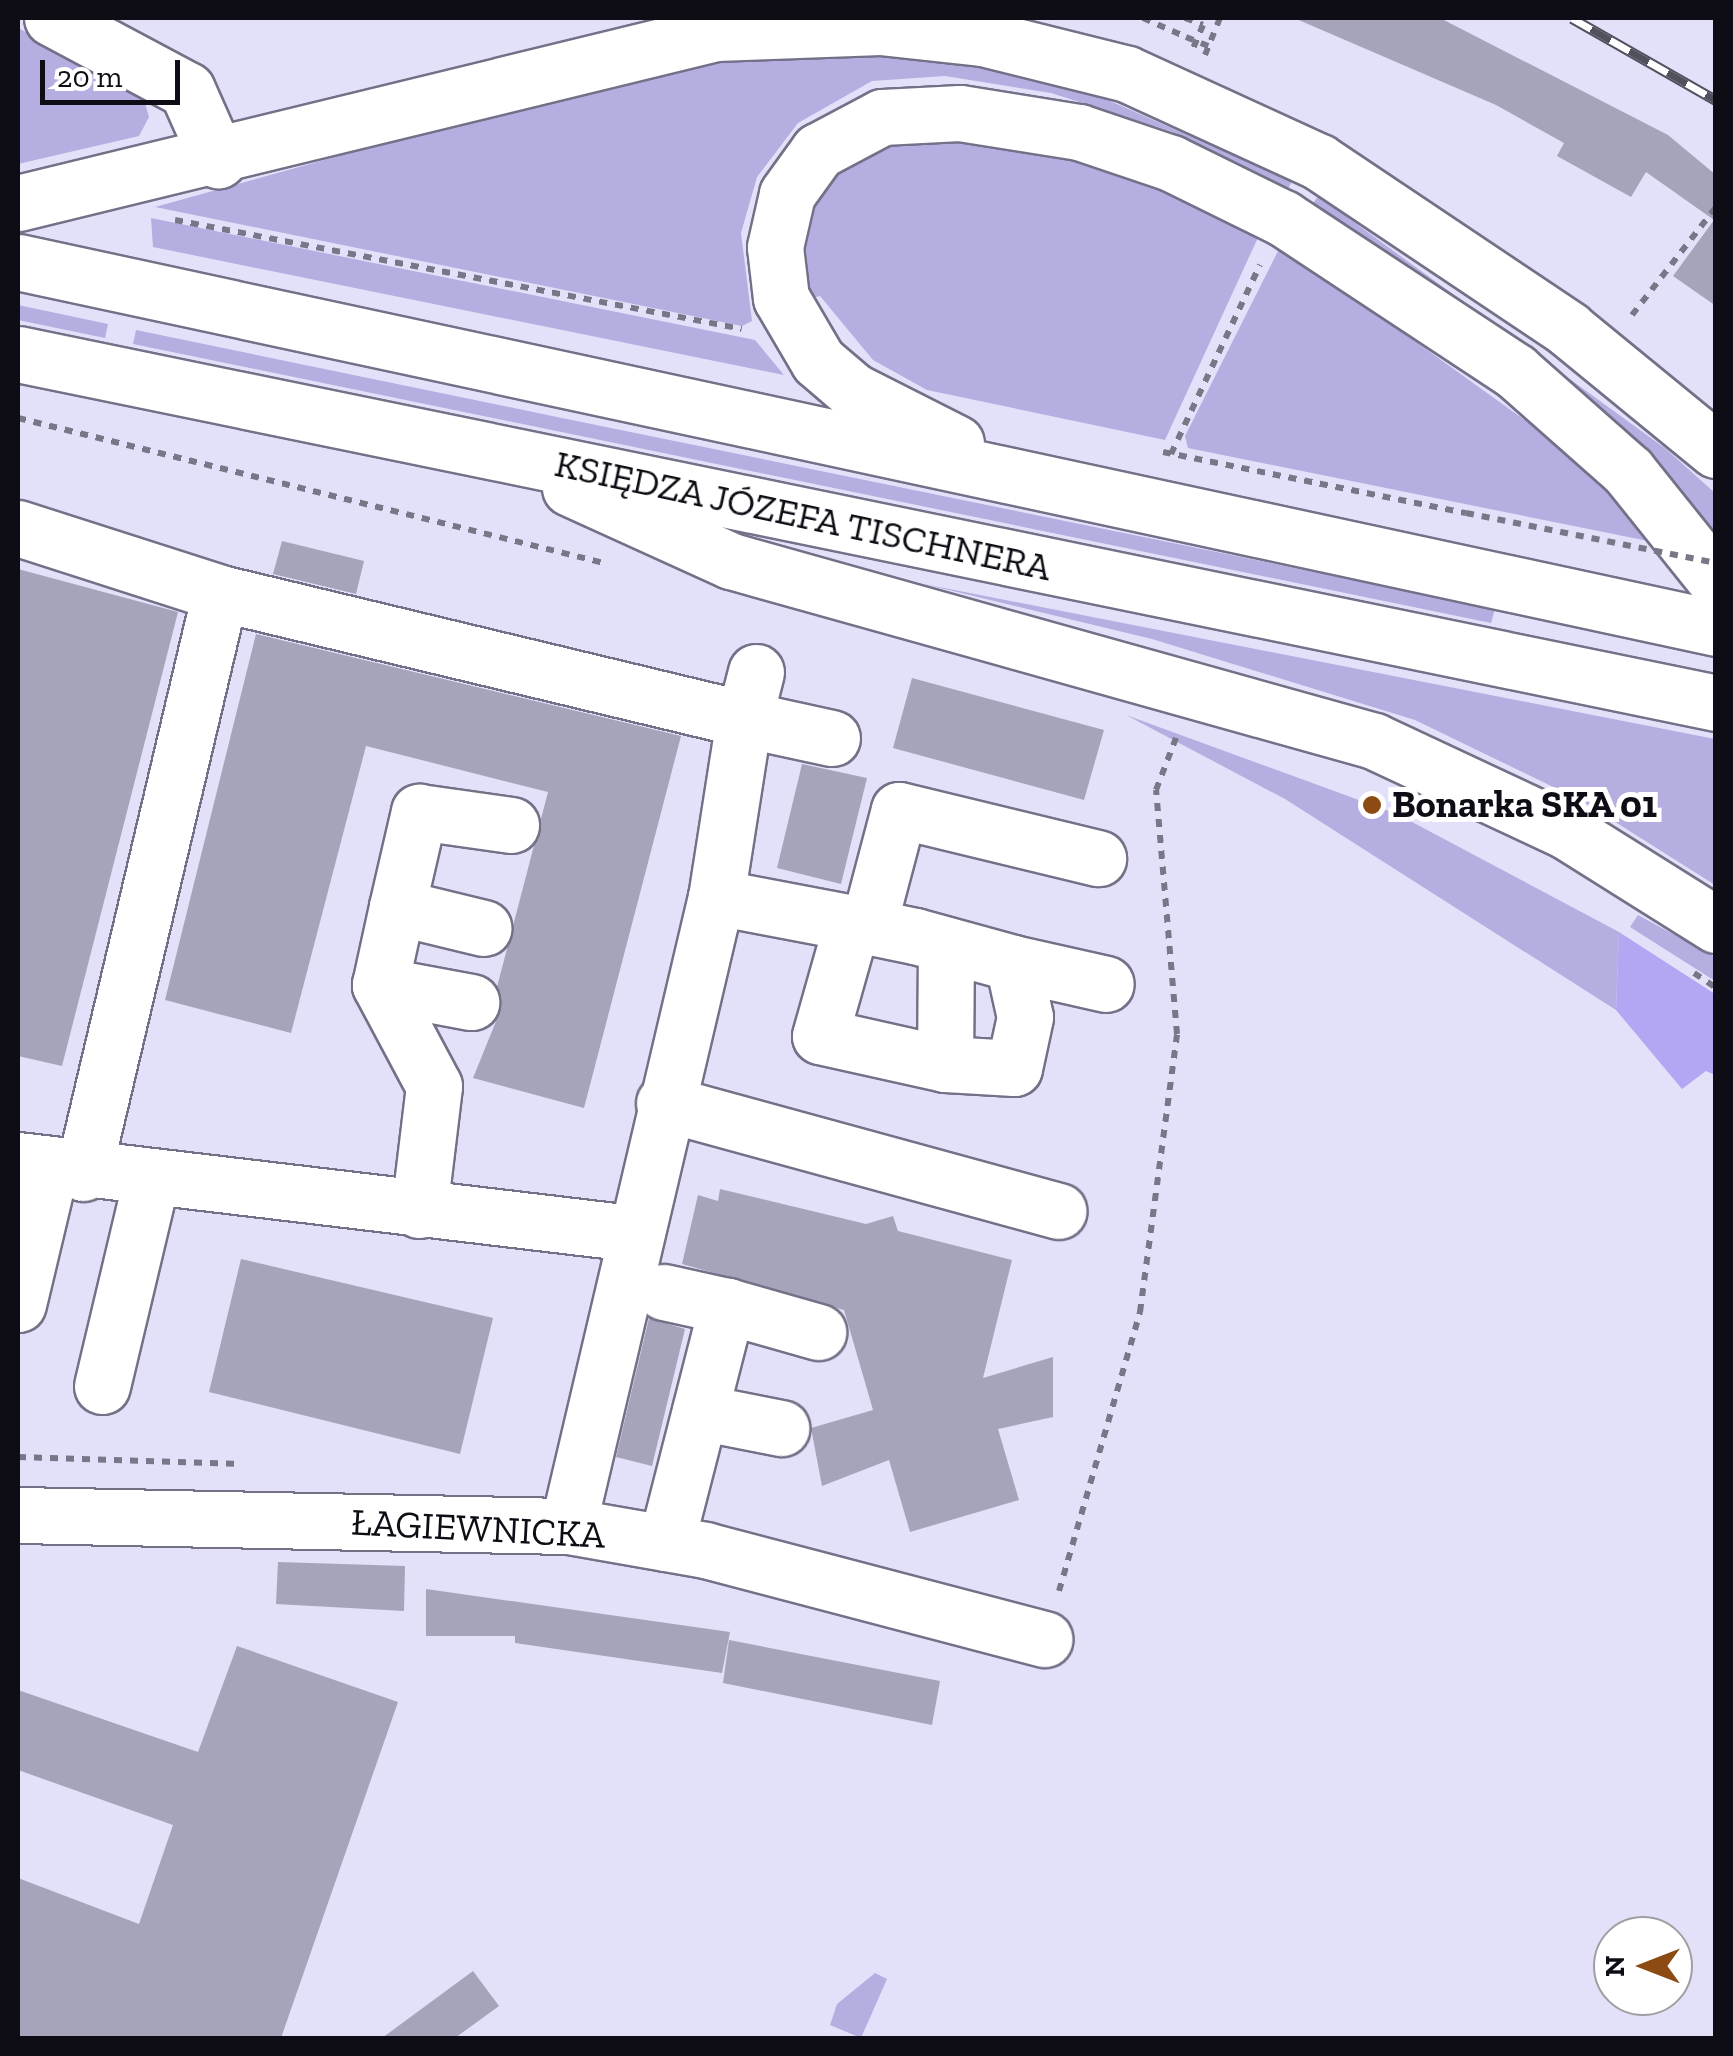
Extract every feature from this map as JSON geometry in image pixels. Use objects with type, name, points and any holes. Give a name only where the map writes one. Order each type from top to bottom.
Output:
[{"type":"main road","points":[[52,18],[187,90],[218,160]]},
{"type":"main road","points":[[18,203],[218,160],[716,33],[880,27],[983,38],[1127,74],[1319,162],[1568,329],[1716,450]]},
{"type":"main road","points":[[1064,493],[853,391],[800,337],[775,267],[779,218],[802,168],[838,136],[882,117],[960,113],[1079,132],[1216,183],[1515,371],[1628,471],[1716,581]]},
{"type":"main road","name":"KSIĘDZA JÓZEFA TISCHNERA","points":[[18,262],[564,376],[1064,493],[1716,628]]},
{"type":"main road","name":"KSIĘDZA JÓZEFA TISCHNERA","points":[[18,354],[1716,703]]},
{"type":"main road","points":[[506,454],[731,561],[1374,740],[1568,832],[1716,925]]},
{"type":"main road","points":[[18,528],[220,592],[750,696],[832,738]]},
{"type":"main road","points":[[18,1304],[50,1166],[220,592]]},
{"type":"main road","points":[[568,1526],[631,1234],[716,897],[750,696]]},
{"type":"main road","points":[[1012,963],[1025,1018],[1014,1068],[944,1064],[820,1036],[899,810],[1098,858]]},
{"type":"main road","points":[[419,1210],[434,1086],[380,985],[397,907],[420,812],[511,825]]},
{"type":"main road","points":[[716,897],[860,925],[1106,984]]},
{"type":"main road","points":[[397,907],[484,928]]},
{"type":"main road","points":[[944,1064],[946,945]]},
{"type":"main road","points":[[380,985],[471,1002]]},
{"type":"main road","points":[[664,1103],[1059,1211]]},
{"type":"main road","points":[[50,1166],[631,1234]]},
{"type":"main road","points":[[102,1386],[152,1180]]},
{"type":"main road","points":[[664,1292],[818,1332]]},
{"type":"main road","points":[[666,1543],[727,1306]]},
{"type":"main road","points":[[700,1412],[781,1428]]},
{"type":"main road","name":"ŁAGIEWNICKA","points":[[18,1515],[568,1526],[666,1543],[1046,1639]]},
{"type":"path","points":[[1144,18],[1208,46]]},
{"type":"path","points":[[1185,18],[1204,21],[1188,59]]},
{"type":"path","points":[[1204,56],[1220,18]]},
{"type":"path","points":[[1632,315],[1716,206]]},
{"type":"path","points":[[155,217],[758,332]]},
{"type":"path","points":[[1262,259],[1171,454],[1716,563]]},
{"type":"path","points":[[18,418],[97,438]]},
{"type":"path","points":[[1046,1639],[1140,1312],[1177,1034],[1156,790],[1182,728]]},
{"type":"shaded area","points":[[18,28],[143,96],[149,117],[139,136],[18,164]]},
{"type":"shaded area","points":[[823,54],[952,59],[1076,86],[1292,181],[1288,189],[1170,131],[1051,93],[945,76],[872,81],[798,123],[757,177],[741,233],[752,321],[742,326],[155,207],[586,87],[688,65]]},
{"type":"shaded area","points":[[927,135],[1081,154],[1261,231],[1165,440],[927,390],[873,360],[820,296],[808,299],[798,258],[810,208],[838,168],[872,146]]},
{"type":"shaded area","points":[[1318,196],[1666,449],[1715,493],[1715,539],[1312,205]]},
{"type":"shaded area","points":[[151,218],[755,340],[784,375],[153,247]]},
{"type":"shaded area","points":[[1281,245],[1565,449],[1658,543],[1188,448],[1185,436]]},
{"type":"shaded area","points":[[18,305],[108,324],[105,338],[18,320]]},
{"type":"shaded area","points":[[136,330],[1495,609],[1491,623],[133,344]]},
{"type":"shaded area","points":[[805,538],[1239,628],[1238,635],[804,544]]},
{"type":"shaded area","points":[[924,584],[1715,739],[1715,885],[1582,801],[1415,720],[1152,639]]},
{"type":"shaded area","points":[[1126,715],[1397,814],[1619,932],[1616,1010],[1285,799]]},
{"type":"shaded area","points":[[1638,915],[1715,957],[1715,981],[1630,927]]},
{"type":"shaded area","points":[[1619,932],[1715,994],[1715,1075],[1706,1071],[1682,1089],[1616,1010]]},
{"type":"shaded area","points":[[875,1973],[887,1979],[861,2038],[830,2025],[837,2004]]},
{"type":"building","points":[[1294,18],[1440,18],[1668,135],[1716,175],[1716,306],[1673,276],[1714,220],[1646,172],[1631,197],[1557,156],[1564,143],[1496,105]]},
{"type":"building","points":[[282,541],[364,561],[356,594],[273,574]]},
{"type":"building","points":[[18,569],[178,612],[62,1066],[18,1056]]},
{"type":"building","points":[[256,634],[681,736],[584,1108],[473,1078],[501,1009],[497,987],[548,792],[366,746],[291,1033],[165,1000]]},
{"type":"building","points":[[912,678],[1104,730],[1084,800],[893,748]]},
{"type":"building","points":[[802,764],[867,778],[841,884],[777,868]]},
{"type":"building","points":[[720,1189],[866,1224],[893,1216],[898,1231],[1012,1260],[983,1378],[1053,1357],[1053,1417],[998,1429],[1019,1500],[910,1532],[889,1460],[822,1486],[811,1428],[873,1410],[844,1310],[682,1264],[698,1195],[718,1201]]},
{"type":"building","points":[[241,1259],[493,1318],[460,1454],[209,1392]]},
{"type":"building","points":[[649,1318],[685,1329],[652,1466],[616,1457]]},
{"type":"building","points":[[278,1562],[405,1566],[404,1611],[276,1604]]},
{"type":"building","points":[[426,1589],[730,1632],[722,1673],[515,1643],[515,1636],[426,1636]]},
{"type":"building","points":[[729,1640],[940,1681],[932,1725],[723,1683]]},
{"type":"building","points":[[237,1646],[398,1702],[281,2038],[18,2038],[18,1878],[139,1924],[173,1825],[18,1770],[18,1690],[198,1752]]},
{"type":"building","points":[[473,1971],[499,2006],[455,2038],[382,2038]]},
{"type":"railway","points":[[1572,18],[1716,100]]},
{"type":"place","name":"Bonarka SKA 01","points":[[1372,805]]}]
